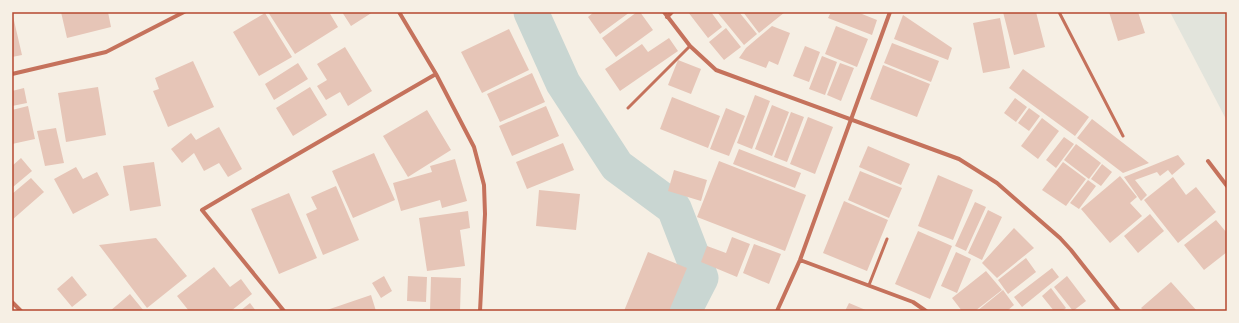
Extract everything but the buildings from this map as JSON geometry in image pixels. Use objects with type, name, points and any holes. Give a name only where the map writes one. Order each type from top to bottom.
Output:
[{"type":"street","points":[[12,74],[106,52],[184,12]]},
{"type":"street","points":[[399,12],[436,74],[474,147],[484,185],[485,214],[480,311]]},
{"type":"street","points":[[664,12],[690,46],[716,70],[959,159],[997,183],[1060,238],[1119,311]]},
{"type":"street","points":[[667,17],[672,12]]},
{"type":"street","points":[[777,311],[800,260],[890,12]]},
{"type":"street","points":[[284,311],[202,210],[436,74]]},
{"type":"street","points":[[1208,161],[1227,186]]},
{"type":"street","points":[[800,260],[913,302],[926,311]]},
{"type":"street","points":[[12,302],[21,311]]},
{"type":"lane","points":[[1059,12],[1123,136]]},
{"type":"lane","points":[[628,108],[690,46]]},
{"type":"lane","points":[[869,285],[887,239]]},
{"type":"shaded area","points":[[1170,12],[1227,12],[1227,121]]},
{"type":"waterway","points":[[531,12],[563,83],[617,166],[674,208],[701,278],[684,311]]}]
